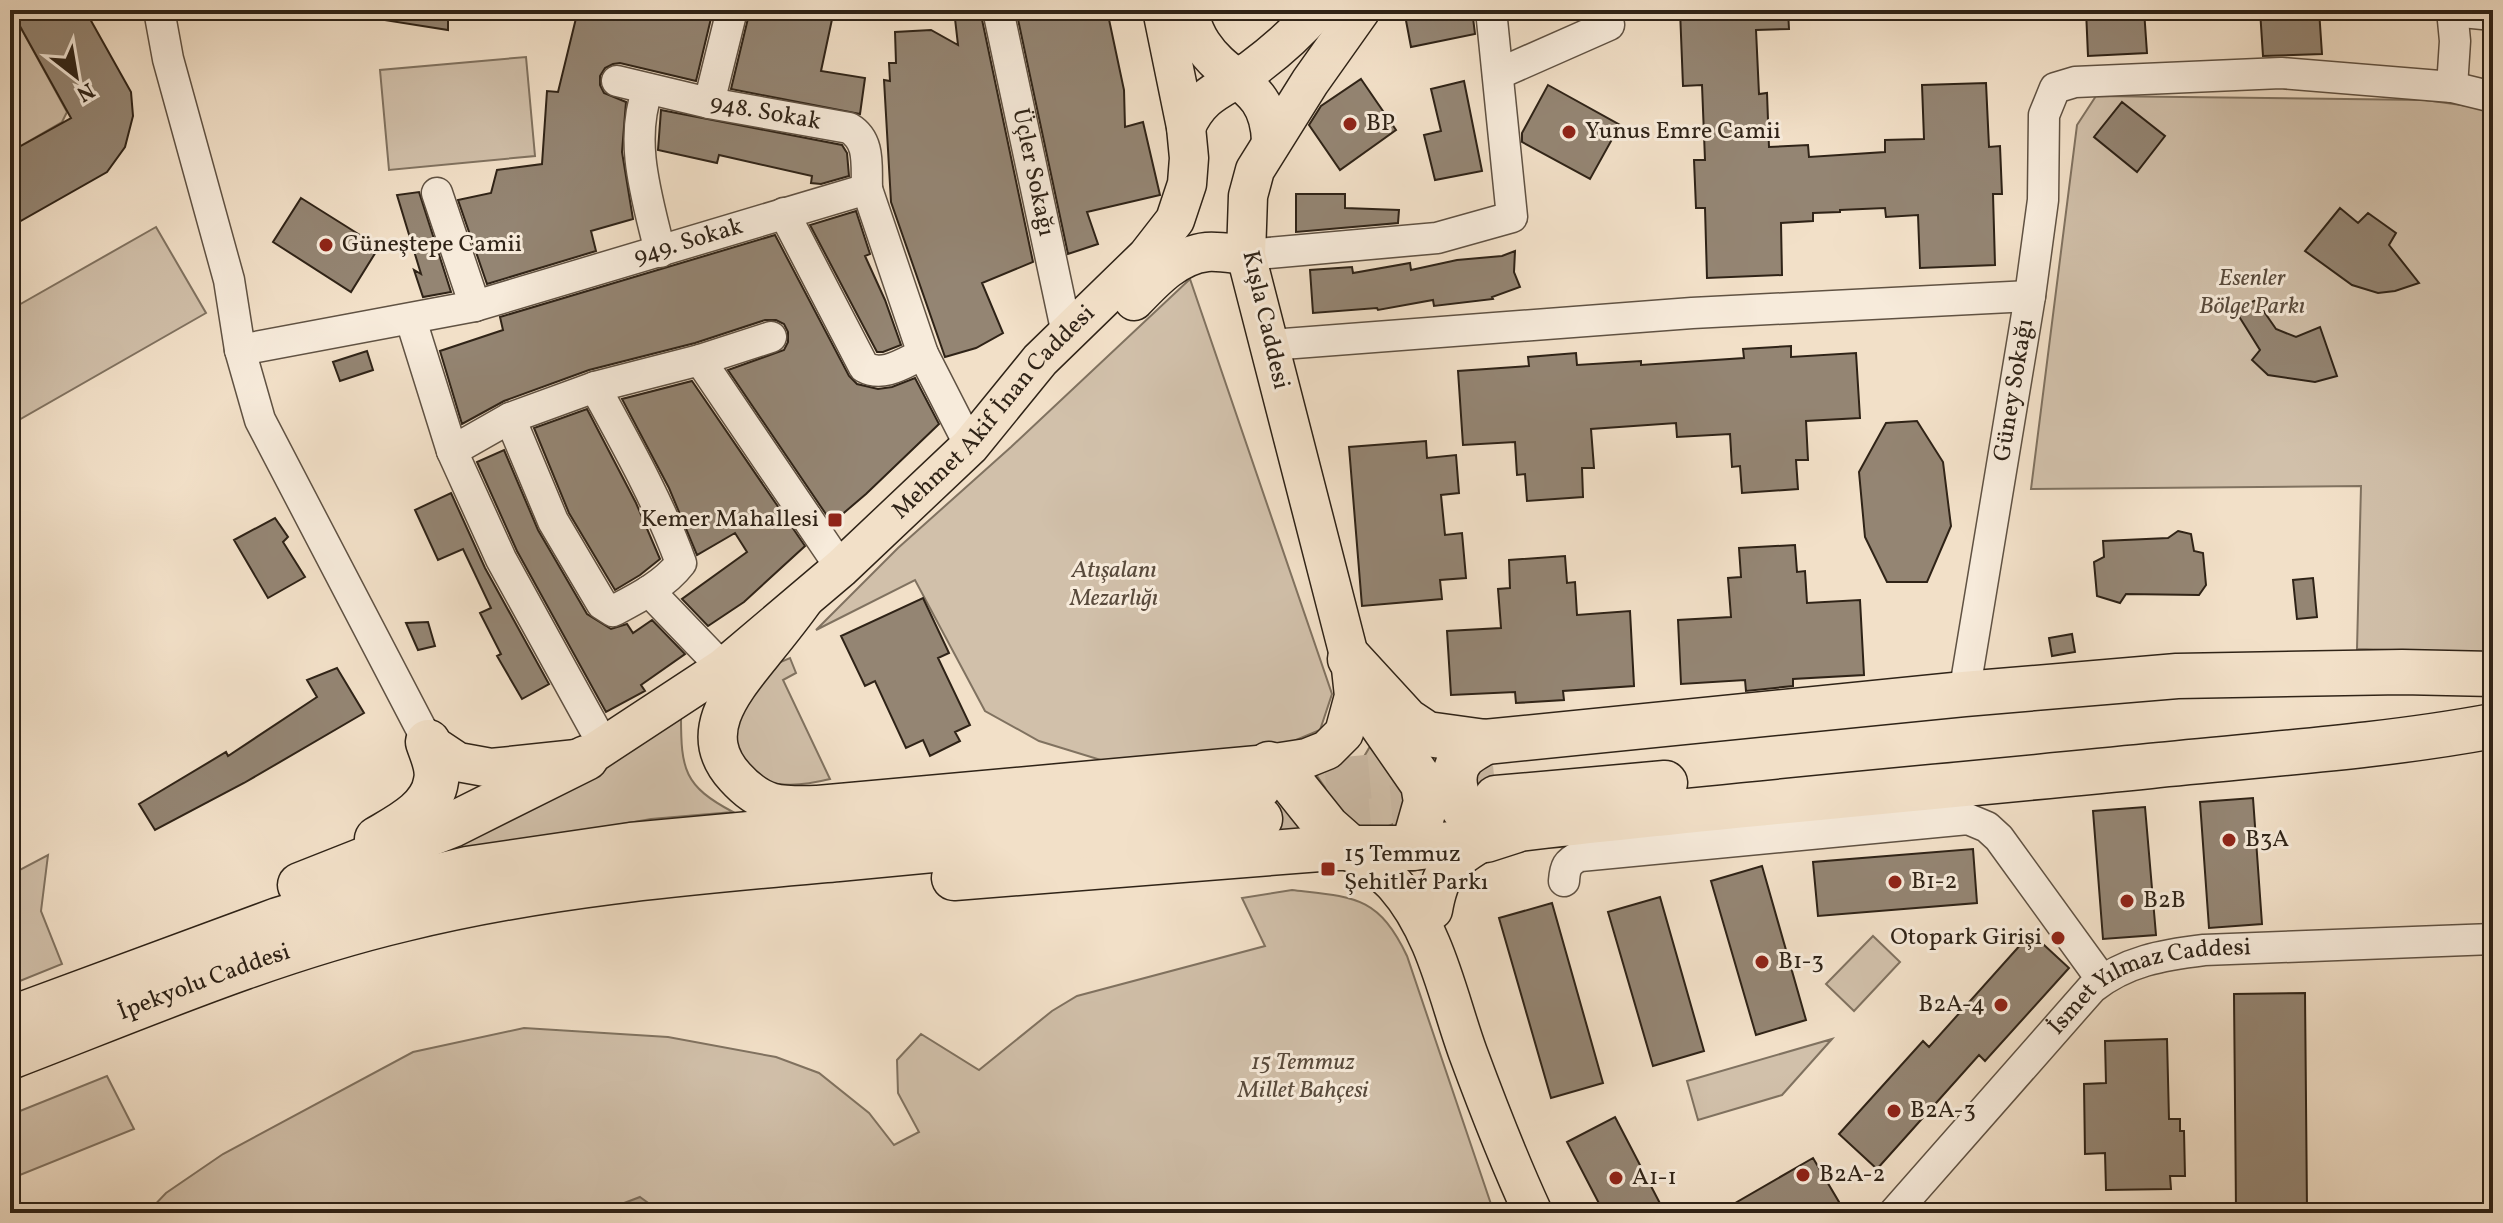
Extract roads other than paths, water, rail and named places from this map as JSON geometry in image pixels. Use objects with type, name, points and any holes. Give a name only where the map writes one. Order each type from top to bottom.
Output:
[{"type":"highway","points":[[1350,659],[1406,720],[1427,734],[1496,795],[1674,811],[2255,755],[2450,734],[2493,726]]},
{"type":"highway","points":[[1350,659],[1376,720],[1423,784],[1426,802],[1413,848]]},
{"type":"highway","points":[[401,919],[1333,848],[1413,848],[1496,795],[1964,694],[2177,676],[2402,672],[2493,674]]},
{"type":"highway","points":[[1496,795],[2207,699],[2493,682]]},
{"type":"highway","points":[[1496,795],[2258,729],[2427,719],[2493,720]]},
{"type":"highway","points":[[332,873],[372,842],[409,821],[427,801],[436,782],[436,766],[428,742]]},
{"type":"highway","points":[[82,991],[173,936],[452,825],[595,752]]},
{"type":"highway","points":[[401,919],[519,895],[1263,790],[1283,772],[1327,827],[1353,850]]},
{"type":"highway","points":[[82,991],[278,920],[353,897],[467,869],[631,845],[1263,790]]},
{"type":"highway","name":"İpekyolu Caddesi","points":[[10,1057],[208,979],[401,919]]},
{"type":"highway","name":"İpekyolu Caddesi","points":[[10,1019],[82,991]]},
{"type":"main road","points":[[1162,10],[1186,127]]},
{"type":"main road","points":[[1187,10],[1202,46],[1264,104],[1270,119],[1271,141]]},
{"type":"main road","points":[[1186,127],[1195,108],[1210,94],[1238,78],[1278,47],[1317,10]]},
{"type":"main road","points":[[1271,141],[1361,10]]},
{"type":"main road","name":"Mehmet Akif İnan Caddesi","points":[[595,752],[723,668],[841,568],[970,446],[1040,360],[1147,256],[1175,220],[1187,184],[1189,158],[1186,127]]},
{"type":"main road","name":"Kışla Caddesi","points":[[804,600],[735,686],[719,717],[719,743],[726,767],[748,792],[766,803],[818,805],[1263,790],[1307,758],[1327,750],[1344,733],[1354,696],[1350,659],[1246,255],[1248,196],[1255,170],[1271,141]]},
{"type":"main road","points":[[970,446],[1018,409],[1104,331],[1152,282],[1182,258],[1208,252],[1246,255]]},
{"type":"main road","points":[[428,742],[458,762],[491,768],[595,752]]},
{"type":"main road","points":[[1433,910],[1446,869],[1462,853],[1496,795]]},
{"type":"main road","points":[[1413,848],[1433,910],[1444,978]]},
{"type":"main road","points":[[1353,850],[1396,886],[1413,910],[1444,978],[1493,1120],[1533,1213]]},
{"type":"street","points":[[159,10],[168,59],[229,280],[240,350],[260,420],[428,742]]},
{"type":"street","points":[[709,103],[732,10]]},
{"type":"street","name":"Üçler Sokağı","points":[[998,10],[1067,334]]},
{"type":"street","points":[[1246,255],[1437,238],[1512,217],[1491,10]]},
{"type":"street","points":[[1498,74],[1609,25],[1606,10]]},
{"type":"street","points":[[2493,15],[2452,11],[2455,41],[2452,87],[2493,97]]},
{"type":"street","name":"Güney Sokağı","points":[[1964,694],[2030,296],[2043,200],[2044,115],[2055,88],[2075,82],[2281,73],[2452,87]]},
{"type":"street","name":"948. Sokak","points":[[617,81],[709,103],[849,128],[860,135],[866,152],[867,189]]},
{"type":"street","points":[[648,89],[643,101],[639,134],[643,181],[660,252]]},
{"type":"street","points":[[867,189],[923,354],[970,446]]},
{"type":"street","name":"949. Sokak","points":[[240,350],[475,306],[867,189]]},
{"type":"street","points":[[437,193],[475,306]]},
{"type":"street","points":[[784,213],[864,367],[873,373],[884,372],[923,354]]},
{"type":"street","points":[[1269,345],[1692,313],[2030,296]]},
{"type":"street","points":[[411,320],[452,451],[595,752]]},
{"type":"street","points":[[452,451],[510,418],[595,387],[700,360],[771,337]]},
{"type":"street","points":[[700,360],[841,568]]},
{"type":"street","points":[[510,418],[553,521],[602,604],[613,611],[649,591],[681,563],[627,445],[595,387]]},
{"type":"street","points":[[649,591],[723,668]]},
{"type":"street","points":[[1564,881],[1565,868],[1580,856],[1968,819],[1987,827],[1999,838],[2102,980]]},
{"type":"street","name":"İsmet Yılmaz Caddesi","points":[[1894,1213],[2092,988],[2139,961],[2204,950],[2493,939]]},
{"type":"tunnel","points":[[1260,787],[1493,765]]},
{"type":"tunnel","points":[[1260,819],[1461,801]]},
{"type":"place","name":"BP","points":[[1350,124]]},
{"type":"place","name":"Yunus Emre Camii","points":[[1569,132]]},
{"type":"place","name":"Güneştepe Camii","points":[[326,245]]},
{"type":"place","name":"Kemer Mahallesi","points":[[835,520]]},
{"type":"place","name":"B3A","points":[[2229,840]]},
{"type":"place","name":"15 Temmuz Şehitler Parkı","points":[[1328,869]]},
{"type":"place","name":"B1-2","points":[[1895,882]]},
{"type":"place","name":"B2B","points":[[2127,901]]},
{"type":"place","name":"Otopark Girişi","points":[[2058,938]]},
{"type":"place","name":"B1-3","points":[[1762,962]]},
{"type":"place","name":"B2A-4","points":[[2001,1005]]},
{"type":"place","name":"B2A-3","points":[[1894,1111]]},
{"type":"place","name":"B2A-2","points":[[1803,1175]]},
{"type":"place","name":"A1-1","points":[[1616,1178]]},
{"type":"park label","name":"Esenler Bölge Parkı","points":[[2252,293]]},
{"type":"park label","name":"Atışalanı Mezarlığı","points":[[1114,585]]},
{"type":"park label","name":"15 Temmuz Millet Bahçesi","points":[[1303,1077]]}]
